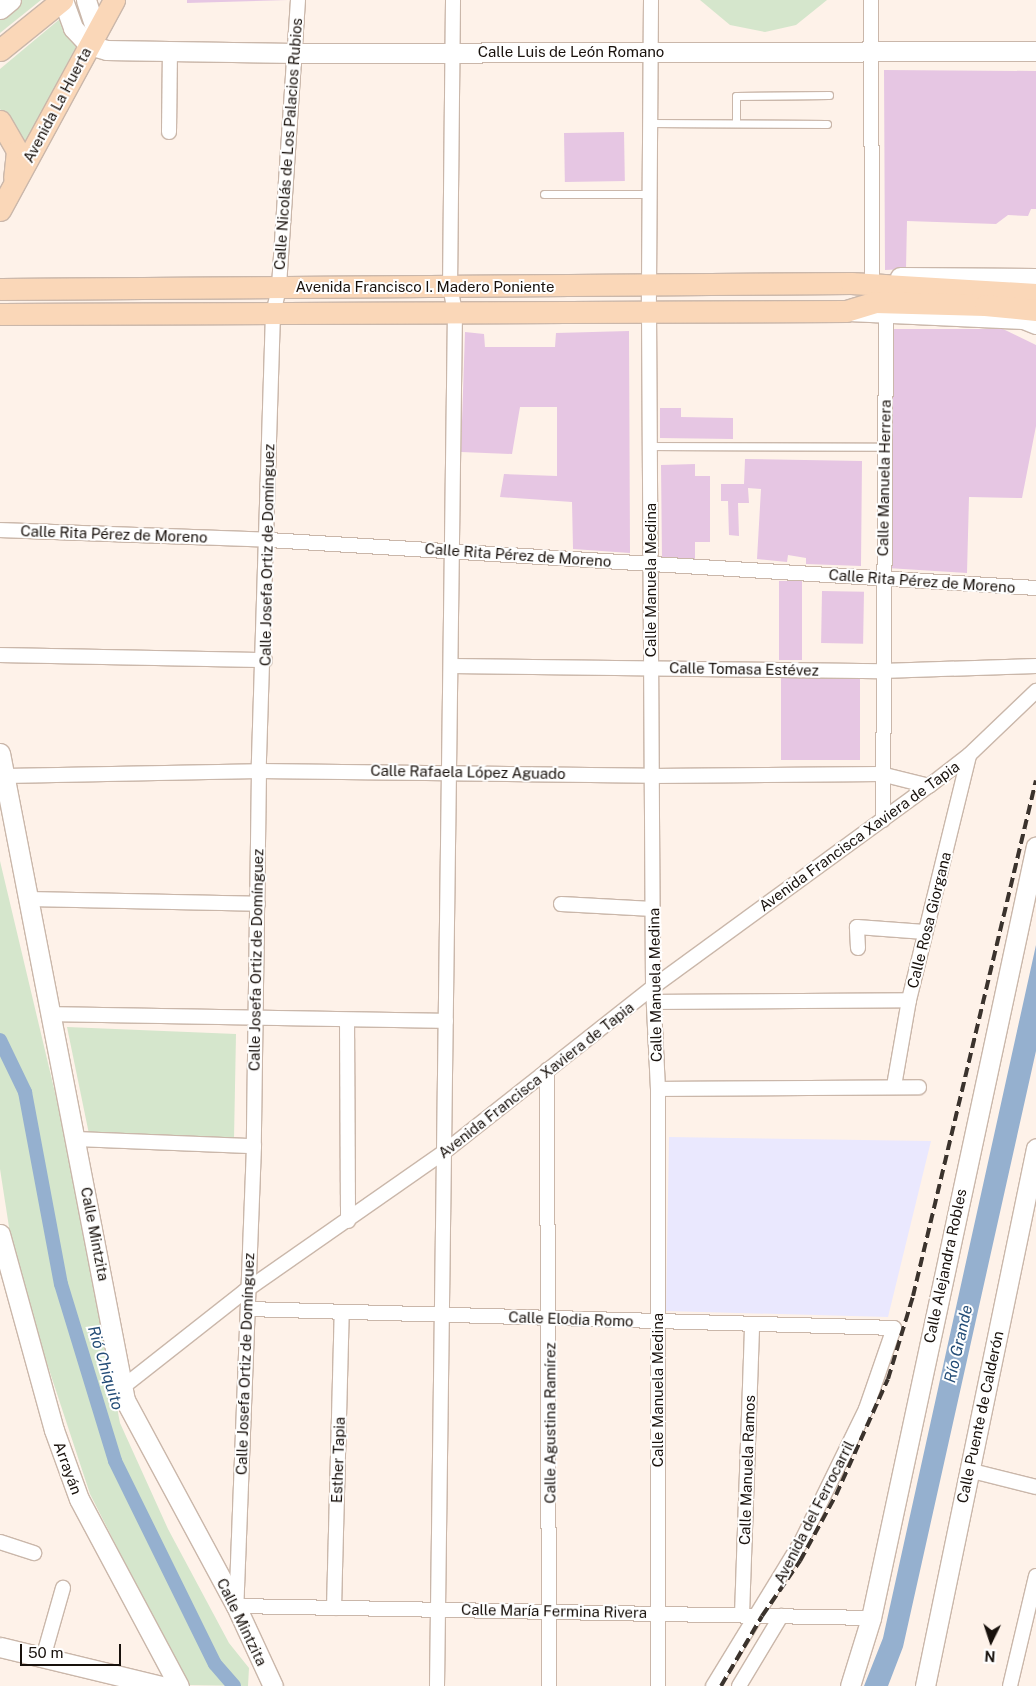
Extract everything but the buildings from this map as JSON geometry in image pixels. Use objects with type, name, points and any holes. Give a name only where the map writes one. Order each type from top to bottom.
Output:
[{"type":"main road","points":[[0,50],[62,0]]},
{"type":"main road","name":"Avenida La Huerta","points":[[0,210],[97,42],[114,0]]},
{"type":"main road","points":[[0,121],[18,152],[12,191]]},
{"type":"main road","name":"Avenida Francisco I. Madero Poniente","points":[[0,289],[450,288],[650,284],[851,283],[986,297],[1036,310]]},
{"type":"main road","name":"Avenida Francisco I. Madero Poniente","points":[[0,314],[649,310],[846,311],[875,302],[1036,294]]},
{"type":"street","points":[[0,9],[11,0]]},
{"type":"street","points":[[62,0],[73,28],[97,42]]},
{"type":"street","points":[[86,0],[97,42]]},
{"type":"street","name":"Calle Nicolás de Los Palacios Rubios","points":[[273,313],[278,288],[298,0]]},
{"type":"street","points":[[437,1686],[455,311],[450,288],[455,52],[453,0]]},
{"type":"street","name":"Calle Manuela Medina","points":[[651,0],[649,310],[653,987],[658,1089],[658,1686]]},
{"type":"street","points":[[871,0],[872,276]]},
{"type":"street","name":"Calle Luis de León Romano","points":[[97,42],[170,50],[295,53],[870,53],[1036,51]]},
{"type":"street","points":[[169,132],[170,50]]},
{"type":"street","name":"Avenida Francisco I. Madero Poniente","points":[[851,283],[872,276],[1036,278]]},
{"type":"street","name":"Avenida Francisco I. Madero Poniente","points":[[846,311],[886,316],[960,315],[1023,319],[1036,324]]},
{"type":"street","name":"Calle Josefa Ortiz de Domínguez","points":[[236,1606],[248,1309],[246,1292],[254,1146],[254,1019],[258,904],[259,771],[265,660],[273,313]]},
{"type":"street","name":"Calle Manuela Herrera","points":[[883,820],[881,774],[886,316]]},
{"type":"street","name":"Calle Rita Pérez de Moreno","points":[[0,530],[268,540],[452,550],[1036,588]]},
{"type":"street","points":[[0,655],[265,660]]},
{"type":"street","name":"Calle Tomasa Estévez","points":[[451,666],[882,671],[1036,666]]},
{"type":"street","name":"Avenida Francisca Xaviera de Tapia","points":[[123,1387],[246,1292],[443,1153],[653,987],[929,786],[969,755],[1036,691]]},
{"type":"street","name":"Calle Mintzita","points":[[0,753],[77,1138],[125,1400],[236,1606],[273,1686]]},
{"type":"street","name":"Calle Rosa Giorgana","points":[[894,1086],[909,1000],[969,755]]},
{"type":"street","name":"Calle Rafaela López Aguado","points":[[5,776],[259,771],[450,771],[652,776],[881,774],[929,786]]},
{"type":"street","name":"Calle Alejandra Robles","points":[[850,1686],[871,1618],[1036,846]]},
{"type":"street","points":[[28,899],[258,904]]},
{"type":"street","points":[[561,904],[653,910]]},
{"type":"street","points":[[858,948],[857,927],[925,932]]},
{"type":"street","points":[[654,1002],[909,1000]]},
{"type":"street","points":[[51,1014],[446,1021]]},
{"type":"street","points":[[347,1020],[348,1221]]},
{"type":"street","name":"Calle Agustina Ramírez","points":[[548,1070],[550,1318],[549,1686]]},
{"type":"street","points":[[658,1089],[919,1087]]},
{"type":"street","points":[[77,1138],[254,1146]]},
{"type":"street","name":"Calle Puente de Calderón","points":[[925,1686],[968,1470],[1036,1148]]},
{"type":"street","name":"Arrayán","points":[[0,1234],[3,1261],[54,1430],[79,1499],[179,1686]]},
{"type":"street","name":"Calle Elodia Romo","points":[[248,1309],[894,1328]]},
{"type":"street","name":"Esther Tapia","points":[[334,1608],[342,1312]]},
{"type":"street","name":"Calle Manuela Ramos","points":[[742,1615],[752,1324]]},
{"type":"street","name":"Avenida del Ferrocarril","points":[[713,1686],[758,1616],[800,1542],[866,1409],[894,1328]]},
{"type":"street","points":[[968,1470],[1036,1487]]},
{"type":"street","points":[[0,1542],[34,1552]]},
{"type":"street","points":[[1010,1686],[1036,1576]]},
{"type":"street","points":[[43,1658],[63,1588]]},
{"type":"street","name":"Calle María Fermina Rivera","points":[[236,1606],[550,1610],[871,1618]]},
{"type":"street","points":[[739,1686],[781,1616]]},
{"type":"street","points":[[0,1648],[161,1686]]},
{"type":"lane","points":[[736,123],[736,96],[829,95]]},
{"type":"lane","points":[[651,123],[827,124]]},
{"type":"lane","points":[[544,194],[650,194]]},
{"type":"lane","points":[[650,446],[884,447]]},
{"type":"shaded area","points":[[669,1137],[931,1141],[888,1317],[666,1311]]},
{"type":"green space","points":[[22,0],[41,0],[0,33],[0,18]]},
{"type":"green space","points":[[700,0],[827,0],[796,25],[765,32],[730,25]]},
{"type":"green space","points":[[61,18],[77,45],[25,143],[0,109],[0,69]]},
{"type":"green space","points":[[0,861],[62,1122],[120,1423],[168,1529],[229,1643],[249,1668],[248,1686],[187,1685],[90,1494],[39,1339],[11,1240],[0,1169]]},
{"type":"green space","points":[[67,1027],[236,1034],[234,1139],[89,1134]]},
{"type":"water","name":"Río Grande","points":[[1036,945],[1036,1051],[903,1647],[888,1686],[864,1686],[883,1638]]},
{"type":"waterway","name":"Rió Chiquito","points":[[0,1040],[25,1092],[61,1284],[115,1461],[215,1664],[234,1686]]},
{"type":"railway","points":[[721,1686],[762,1616],[800,1561],[836,1495],[888,1379],[913,1296],[1036,780]]}]
